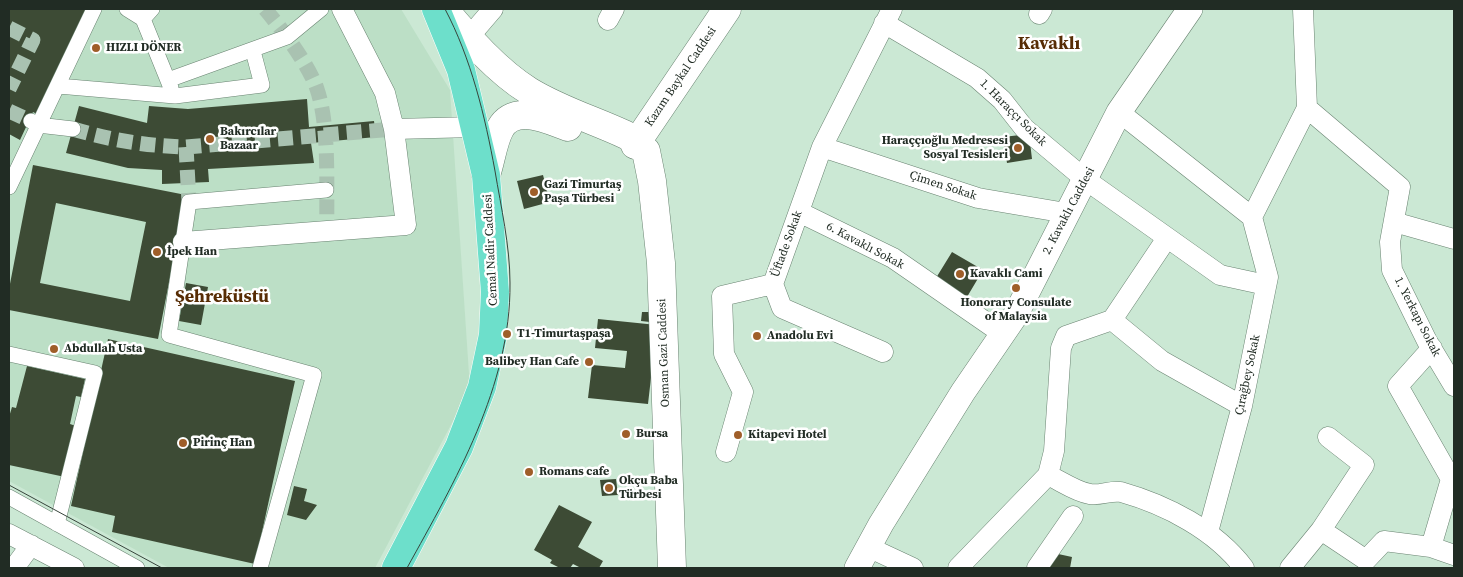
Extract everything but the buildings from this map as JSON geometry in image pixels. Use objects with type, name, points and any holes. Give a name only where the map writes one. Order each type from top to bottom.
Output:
[{"type":"main road","name":"Cemal Nadir Caddesi","points":[[396,568],[459,447],[482,387],[493,335],[495,292],[486,175],[461,70],[436,9]]},
{"type":"main road","points":[[444,9],[502,70],[527,90],[586,120],[629,136],[635,145],[621,146],[541,117],[525,114],[511,117],[500,128],[486,175]]},
{"type":"main road","name":"Kazım Baykal Caddesi","points":[[635,145],[727,9]]},
{"type":"main road","name":"Osman Gazi Caddesi","points":[[635,145],[646,151],[650,162],[661,263],[672,568]]},
{"type":"street","points":[[9,187],[34,123],[58,86],[94,9]]},
{"type":"street","points":[[128,9],[148,14],[168,80],[175,96]]},
{"type":"street","points":[[168,80],[253,51],[288,36],[321,9]]},
{"type":"street","points":[[183,242],[406,225],[394,129],[385,93],[342,9]]},
{"type":"street","points":[[469,37],[493,9]]},
{"type":"street","name":"2. Kavaklı Caddesi","points":[[862,558],[962,392],[1015,316],[1119,112],[1190,9]]},
{"type":"street","points":[[1119,112],[1252,217],[1307,108],[1303,9]]},
{"type":"street","name":"Üftade Sokak","points":[[726,452],[743,392],[724,354],[722,296],[773,284],[822,147],[888,16]]},
{"type":"street","name":"1. Haraççı Sokak","points":[[888,16],[977,78],[1002,100],[1024,128],[1086,180],[1167,238],[1220,275],[1266,285]]},
{"type":"street","points":[[58,86],[175,96],[262,85],[253,51]]},
{"type":"street","name":"1. Yerkapı Sokak","points":[[1307,108],[1400,187],[1390,242],[1392,270],[1454,386]]},
{"type":"street","points":[[34,123],[73,129]]},
{"type":"street","points":[[394,129],[475,127]]},
{"type":"street","name":"Çimen Sokak","points":[[822,147],[978,198],[1066,213]]},
{"type":"street","points":[[260,568],[314,374],[169,335],[189,202],[326,190]]},
{"type":"street","name":"6. Kavaklı Sokak","points":[[799,212],[893,258],[1003,334]]},
{"type":"street","name":"Çırağbey Sokak","points":[[1208,532],[1242,406],[1268,277],[1252,217]]},
{"type":"street","points":[[1394,222],[1454,239]]},
{"type":"street","points":[[958,568],[1048,475],[1054,451],[1061,348],[1066,336],[1112,320],[1167,238]]},
{"type":"street","points":[[773,284],[782,308],[883,352]]},
{"type":"street","points":[[1112,320],[1162,361],[1242,406]]},
{"type":"street","points":[[1432,348],[1398,386],[1451,479],[1432,547]]},
{"type":"street","points":[[9,354],[94,373],[58,524]]},
{"type":"street","points":[[1290,568],[1321,530],[1364,465],[1328,437]]},
{"type":"street","points":[[1048,475],[1090,495],[1119,492],[1164,508],[1208,532],[1233,554],[1244,568]]},
{"type":"street","points":[[9,497],[137,568]]},
{"type":"street","points":[[1037,568],[1073,516]]},
{"type":"street","points":[[1321,530],[1366,560],[1384,541],[1432,547],[1454,555]]},
{"type":"street","points":[[9,534],[74,568]]},
{"type":"street","points":[[14,568],[31,545]]},
{"type":"street","points":[[862,558],[913,568]]},
{"type":"shaded area","points":[[9,9],[401,9],[450,90],[470,389],[375,568],[169,568],[9,481]]},
{"type":"tunnel","points":[[265,9],[302,58],[317,89],[326,140],[327,231]]},
{"type":"tunnel","points":[[9,28],[33,40],[9,89]]},
{"type":"tunnel","points":[[9,111],[31,121]]},
{"type":"tunnel","points":[[73,129],[129,142],[186,147],[394,129]]},
{"type":"tunnel","points":[[186,147],[189,202]]},
{"type":"tram line","points":[[407,568],[461,467],[477,432],[491,396],[501,359],[508,321],[510,283],[508,255],[505,227],[491,150],[482,108],[470,67],[445,9]]},
{"type":"tram line","points":[[9,485],[162,568]]},
{"type":"place","name":"HIZLI DÖNER","points":[[96,48]]},
{"type":"place","name":"Bakırcılar Bazaar","points":[[210,139]]},
{"type":"place","name":"Haraççıoğlu Medresesi Sosyal Tesisleri","points":[[1018,148]]},
{"type":"place","name":"Gazi Timurtaş Paşa Türbesi","points":[[534,192]]},
{"type":"place","name":"İpek Han","points":[[157,252]]},
{"type":"place","name":"Kavaklı Cami","points":[[960,274]]},
{"type":"place","name":"Honorary Consulate of Malaysia","points":[[1016,288]]},
{"type":"place","name":"T1-Timurtaşpaşa","points":[[507,334]]},
{"type":"place","name":"Anadolu Evi","points":[[757,336]]},
{"type":"place","name":"Abdullah Usta","points":[[54,349]]},
{"type":"place","name":"Balibey Han Cafe","points":[[589,362]]},
{"type":"place","name":"Bursa","points":[[626,434]]},
{"type":"place","name":"Kitapevi Hotel","points":[[738,435]]},
{"type":"place","name":"Pirinç Han","points":[[183,443]]},
{"type":"place","name":"Romans cafe","points":[[529,472]]},
{"type":"place","name":"Okçu Baba Türbesi","points":[[609,488]]},
{"type":"district","name":"Kavaklı","points":[[1049,44]]},
{"type":"district","name":"Şehreküstü","points":[[222,297]]}]
